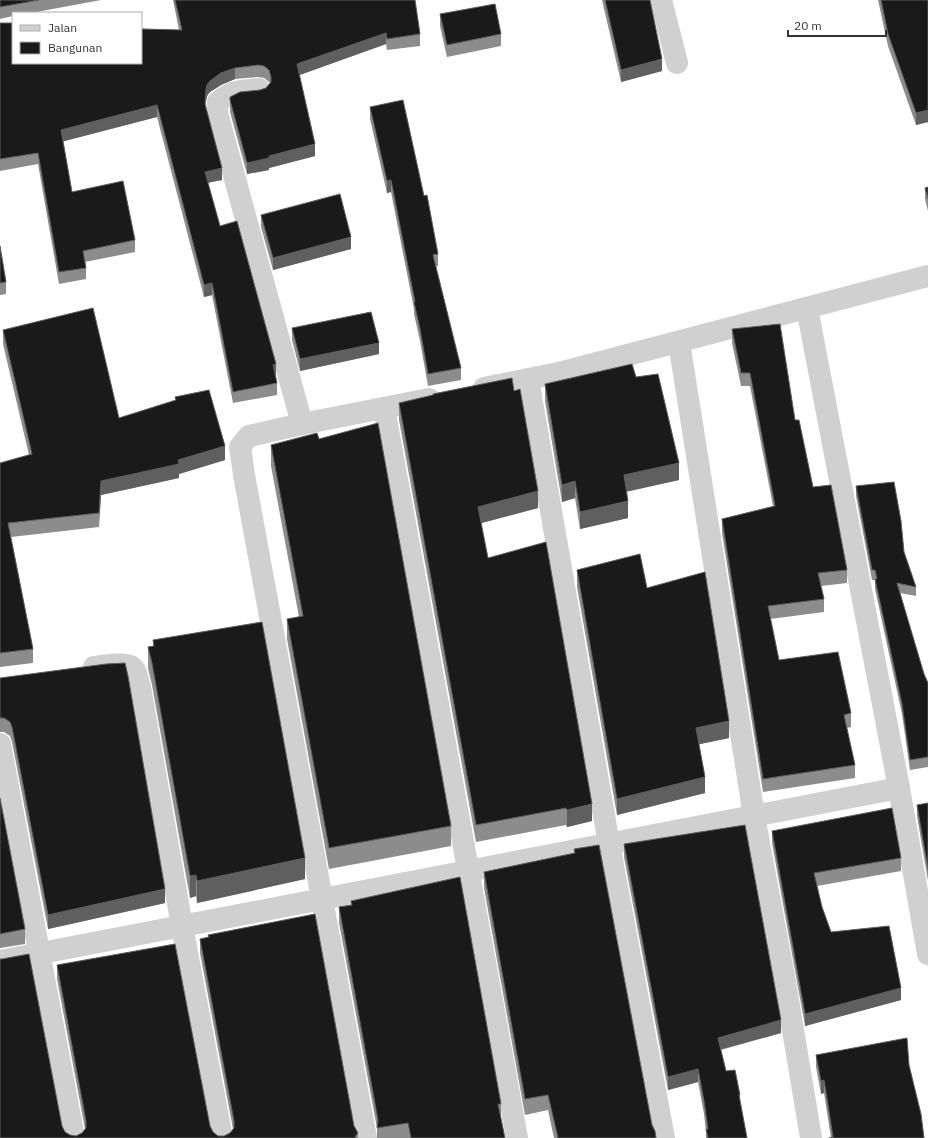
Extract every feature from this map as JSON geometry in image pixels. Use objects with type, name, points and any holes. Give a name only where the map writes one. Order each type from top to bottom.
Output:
[{"type":"street","points":[[661,0],[677,62]]},
{"type":"street","points":[[259,89],[234,92],[225,96],[218,102],[217,112],[302,424]]},
{"type":"street","points":[[468,391],[563,372],[928,276]]},
{"type":"street","points":[[807,308],[899,788],[928,954]]},
{"type":"street","points":[[678,342],[754,816],[785,982],[811,1138]]},
{"type":"street","points":[[528,379],[609,844],[664,1138]]},
{"type":"street","points":[[366,1138],[240,447],[249,436],[445,396]]},
{"type":"street","points":[[384,408],[517,1138]]},
{"type":"street","points":[[75,670],[126,664],[132,667],[136,672],[140,687],[182,926],[222,1138]]},
{"type":"street","points":[[0,744],[38,953],[74,1138]]},
{"type":"street","points":[[0,961],[899,788]]},
{"type":"building","points":[[0,0],[39,0],[0,7]]},
{"type":"building","points":[[175,0],[415,0],[420,34],[387,39],[386,33],[297,64],[315,144],[269,156],[269,158],[247,163],[230,97],[240,92],[266,88],[271,82],[269,70],[264,66],[258,65],[235,68],[221,73],[207,85],[205,104],[222,168],[205,172],[220,226],[237,221],[276,364],[273,365],[277,383],[233,392],[212,283],[204,285],[157,105],[61,130],[72,192],[123,181],[135,240],[83,251],[86,268],[59,272],[38,153],[0,159],[0,23],[12,23],[12,64],[142,64],[142,29],[182,30]]},
{"type":"building","points":[[605,0],[650,0],[662,59],[621,70]]},
{"type":"building","points":[[881,0],[928,0],[928,110],[916,113],[888,34]]},
{"type":"building","points":[[495,4],[501,34],[447,45],[440,14]]},
{"type":"building","points":[[403,100],[424,196],[427,195],[438,254],[433,255],[461,368],[428,374],[391,180],[387,181],[370,107]]},
{"type":"building","points":[[928,187],[928,199],[925,188]]},
{"type":"building","points":[[340,194],[351,237],[273,258],[261,215]]},
{"type":"building","points":[[0,246],[6,282],[0,283]]},
{"type":"building","points":[[93,308],[119,418],[176,400],[175,397],[209,390],[225,446],[178,460],[179,464],[101,481],[99,513],[8,523],[33,649],[0,653],[0,463],[32,454],[3,330]]},
{"type":"building","points":[[371,312],[379,343],[300,359],[292,328]]},
{"type":"building","points":[[780,324],[795,420],[799,420],[813,487],[831,485],[847,570],[818,573],[824,599],[768,606],[779,660],[838,652],[851,713],[844,715],[855,765],[763,779],[722,519],[775,506],[750,373],[741,373],[732,329]]},
{"type":"building","points":[[632,364],[636,377],[658,374],[679,463],[624,475],[628,501],[580,512],[575,481],[562,485],[545,384]]},
{"type":"building","points":[[512,378],[514,391],[520,389],[538,491],[478,507],[488,558],[546,542],[592,804],[567,810],[566,808],[476,825],[399,403],[433,394]]},
{"type":"building","points":[[378,423],[451,826],[329,848],[287,619],[303,616],[271,445],[317,433],[319,439]]},
{"type":"building","points":[[894,482],[901,521],[904,552],[916,587],[897,583],[928,683],[928,757],[910,760],[902,704],[875,579],[877,579],[875,570],[872,570],[856,486]]},
{"type":"building","points":[[640,554],[647,588],[705,572],[729,721],[696,728],[705,777],[617,799],[577,570]]},
{"type":"building","points":[[262,622],[305,858],[197,881],[196,875],[190,876],[148,647],[154,646],[153,640]]},
{"type":"building","points":[[125,663],[165,889],[48,915],[12,727],[10,722],[4,718],[0,718],[0,678],[106,664]]},
{"type":"building","points":[[0,798],[25,929],[0,934]]},
{"type":"building","points":[[928,803],[928,869],[917,805]]},
{"type":"building","points":[[892,808],[901,858],[814,873],[822,907],[831,932],[889,926],[901,988],[805,1014],[772,831]]},
{"type":"building","points":[[745,825],[781,1020],[718,1038],[726,1071],[735,1070],[747,1138],[708,1138],[704,1101],[698,1069],[668,1077],[624,844]]},
{"type":"building","points":[[599,845],[652,1125],[656,1138],[558,1138],[548,1095],[525,1099],[484,872],[575,853],[574,849]]},
{"type":"building","points":[[460,877],[501,1104],[498,1104],[505,1138],[411,1138],[408,1123],[377,1128],[378,1120],[339,907],[352,905],[351,901]]},
{"type":"building","points":[[315,914],[354,1126],[358,1133],[355,1136],[356,1138],[0,1138],[0,959],[29,954],[62,1126],[65,1132],[76,1136],[82,1133],[86,1128],[86,1121],[57,965],[175,944],[210,1126],[213,1132],[218,1136],[224,1136],[230,1133],[234,1128],[234,1121],[200,939],[209,937],[208,935]]},
{"type":"building","points":[[907,1038],[909,1065],[921,1114],[924,1138],[829,1138],[833,1137],[824,1080],[821,1081],[816,1055]]}]
